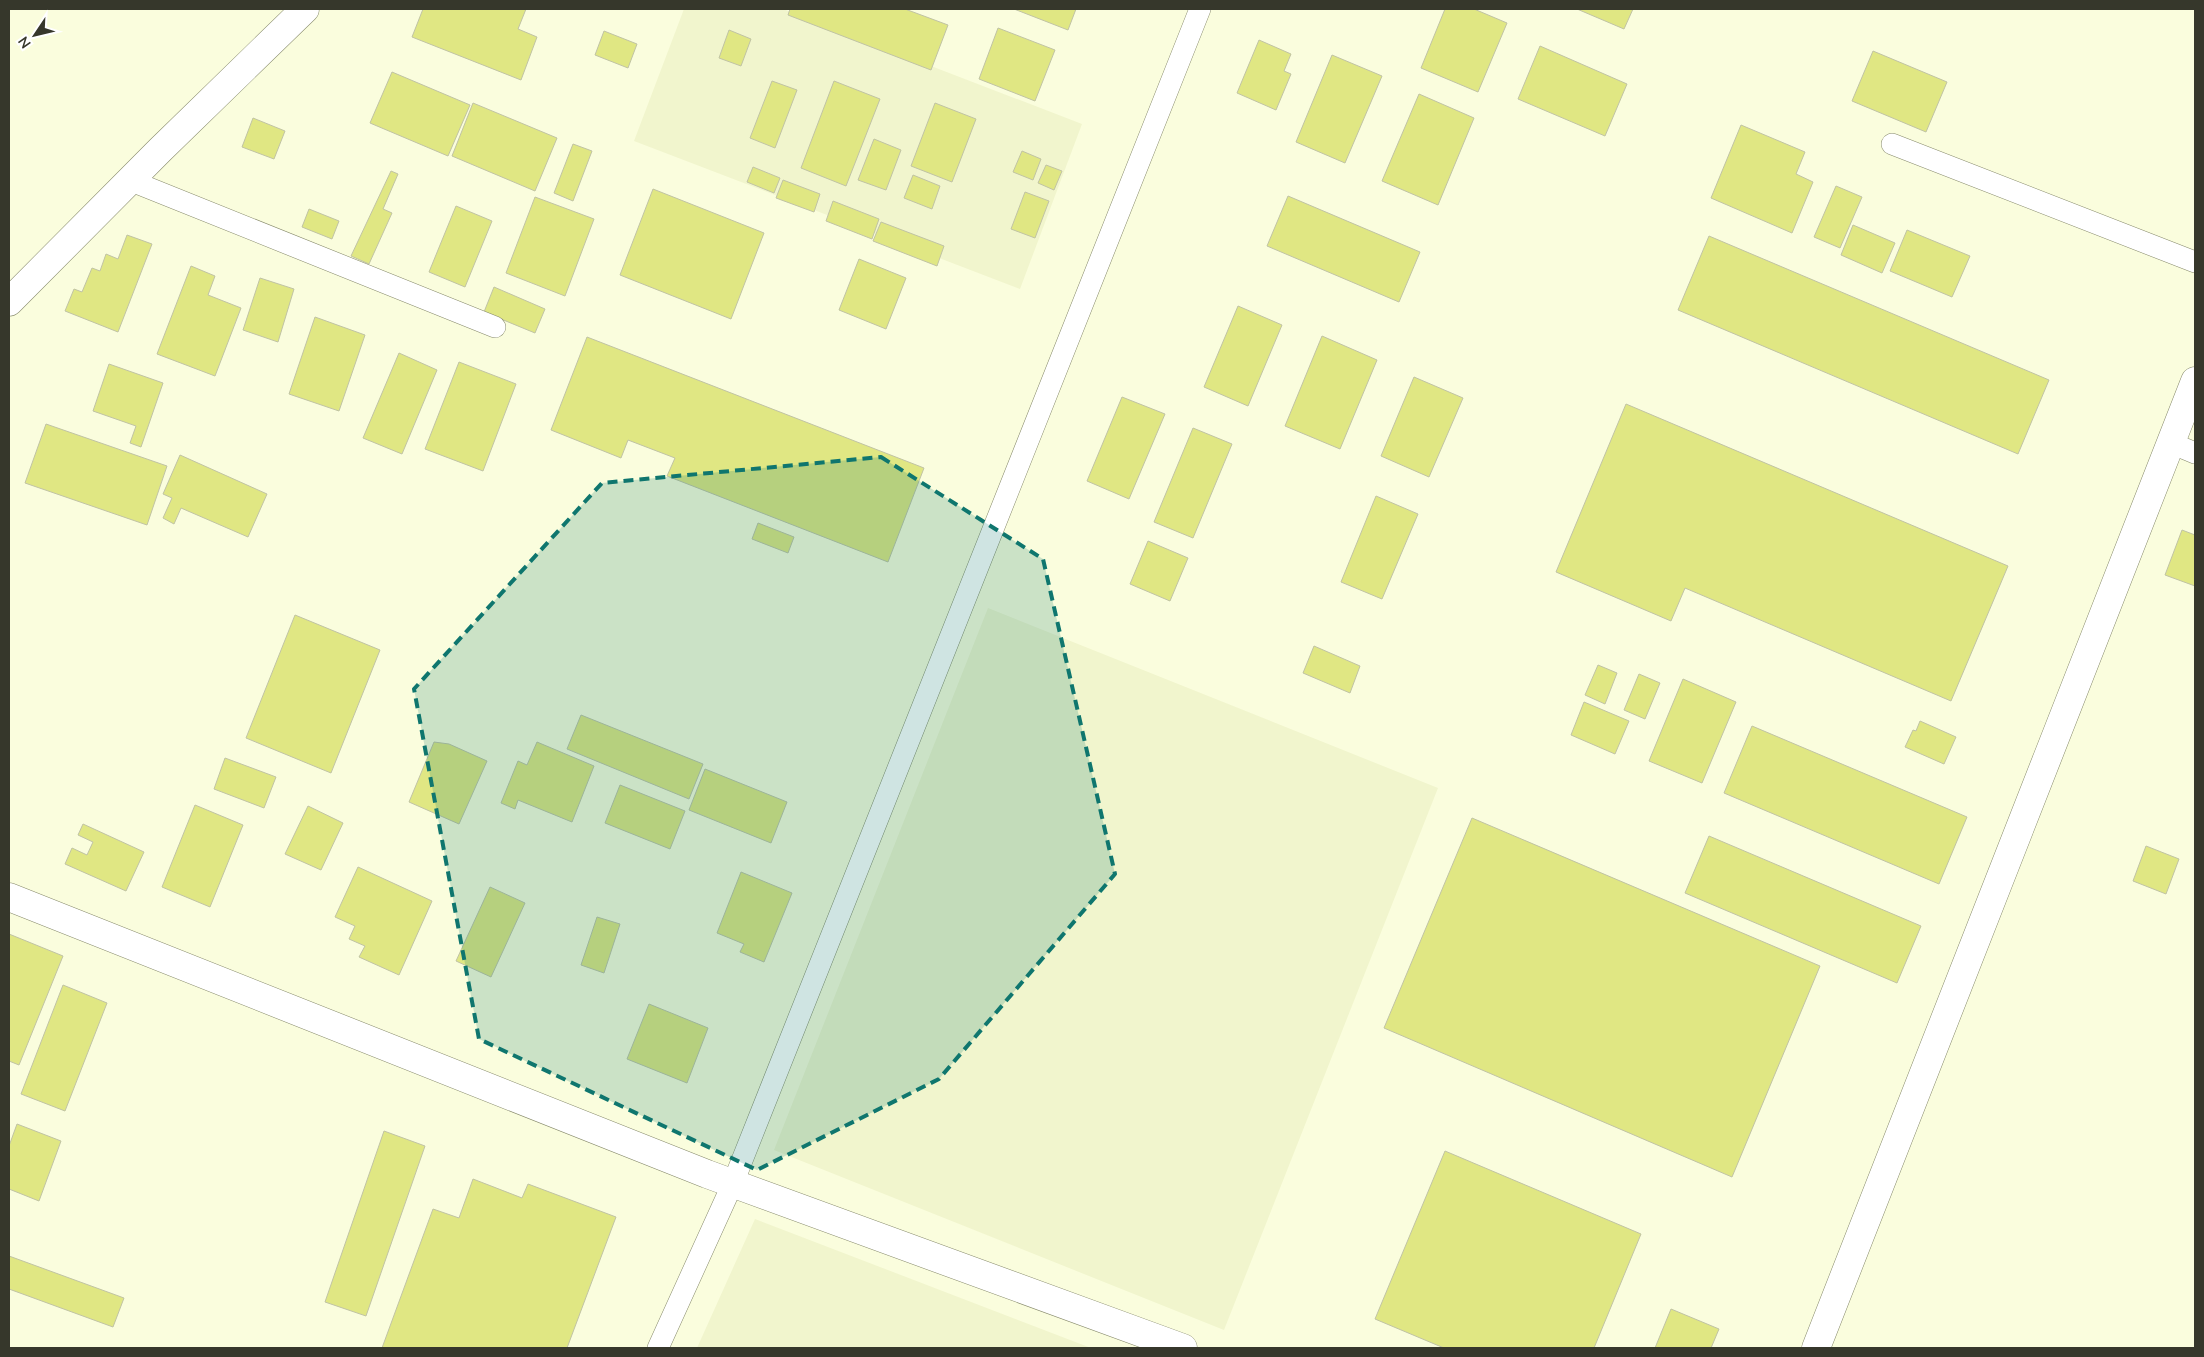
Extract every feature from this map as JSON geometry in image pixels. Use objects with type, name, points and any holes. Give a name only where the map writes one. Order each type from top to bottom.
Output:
[{"type":"main road","points":[[9,302],[130,180],[305,9]]},
{"type":"main road","points":[[1816,1348],[2183,448],[2195,381]]},
{"type":"main road","points":[[9,896],[733,1183],[1183,1348]]},
{"type":"street","points":[[658,1348],[733,1183],[1200,9]]},
{"type":"street","points":[[1892,144],[2195,262]]},
{"type":"street","points":[[130,180],[495,327]]},
{"type":"highlighted area","points":[[881,457],[1043,559],[1115,874],[939,1079],[757,1170],[479,1039],[414,689],[602,483]]},
{"type":"shaded area","points":[[684,9],[783,9],[1082,124],[1020,289],[634,141]]},
{"type":"shaded area","points":[[988,608],[1438,788],[1224,1330],[774,1150]]},
{"type":"shaded area","points":[[755,1219],[1091,1348],[697,1348]]},
{"type":"building","points":[[423,9],[526,9],[518,29],[537,37],[521,80],[412,37]]},
{"type":"building","points":[[790,9],[905,9],[948,25],[931,70],[788,15]]},
{"type":"building","points":[[1014,9],[1076,9],[1068,30]]},
{"type":"building","points":[[1445,9],[1474,9],[1507,23],[1478,92],[1421,68]]},
{"type":"building","points":[[1577,9],[1633,9],[1624,29]]},
{"type":"building","points":[[998,28],[1055,50],[1035,101],[979,79]]},
{"type":"building","points":[[729,30],[751,39],[741,66],[719,58]]},
{"type":"building","points":[[604,31],[637,44],[628,68],[595,55]]},
{"type":"building","points":[[1259,40],[1291,54],[1284,71],[1291,74],[1276,110],[1237,93]]},
{"type":"building","points":[[1540,46],[1627,84],[1605,136],[1518,99]]},
{"type":"building","points":[[1873,51],[1947,82],[1926,132],[1852,101]]},
{"type":"building","points":[[1332,55],[1382,76],[1345,163],[1296,142]]},
{"type":"building","points":[[392,72],[470,105],[448,156],[370,123]]},
{"type":"building","points":[[772,81],[797,90],[775,148],[750,138]]},
{"type":"building","points":[[834,81],[880,99],[846,186],[801,168]]},
{"type":"building","points":[[1419,94],[1474,118],[1438,205],[1382,181]]},
{"type":"building","points":[[473,103],[557,138],[535,191],[452,156]]},
{"type":"building","points":[[935,103],[976,119],[952,182],[911,166]]},
{"type":"building","points":[[253,118],[285,131],[274,159],[242,147]]},
{"type":"building","points":[[1741,125],[1805,152],[1796,174],[1813,182],[1792,233],[1711,198]]},
{"type":"building","points":[[874,139],[901,150],[886,190],[858,180]]},
{"type":"building","points":[[573,144],[592,151],[573,201],[554,193]]},
{"type":"building","points":[[1022,151],[1041,159],[1033,180],[1013,172]]},
{"type":"building","points":[[1046,165],[1062,171],[1054,190],[1038,183]]},
{"type":"building","points":[[753,167],[780,178],[774,193],[747,182]]},
{"type":"building","points":[[391,171],[398,174],[383,209],[392,213],[369,264],[351,256]]},
{"type":"building","points":[[913,175],[940,186],[932,209],[904,198]]},
{"type":"building","points":[[783,180],[820,194],[814,212],[776,198]]},
{"type":"building","points":[[1836,186],[1862,197],[1840,248],[1814,237]]},
{"type":"building","points":[[653,189],[764,233],[731,319],[620,275]]},
{"type":"building","points":[[1025,192],[1049,201],[1035,238],[1011,229]]},
{"type":"building","points":[[1288,196],[1420,252],[1399,302],[1267,246]]},
{"type":"building","points":[[535,197],[594,219],[565,296],[506,273]]},
{"type":"building","points":[[833,201],[879,219],[872,239],[826,221]]},
{"type":"building","points":[[456,206],[492,221],[465,287],[429,272]]},
{"type":"building","points":[[309,209],[339,221],[332,239],[302,227]]},
{"type":"building","points":[[881,222],[944,246],[937,266],[873,241]]},
{"type":"building","points":[[1853,225],[1895,243],[1882,273],[1841,255]]},
{"type":"building","points":[[1907,230],[1970,256],[1952,297],[1890,271]]},
{"type":"building","points":[[127,235],[152,244],[118,332],[65,311],[74,289],[82,292],[92,268],[100,271],[106,254],[118,259]]},
{"type":"building","points":[[1709,236],[2049,380],[2018,454],[1678,310]]},
{"type":"building","points":[[859,259],[906,278],[886,329],[839,310]]},
{"type":"building","points":[[191,266],[215,276],[208,295],[241,308],[215,376],[157,354]]},
{"type":"building","points":[[260,278],[294,289],[278,342],[243,330]]},
{"type":"building","points":[[494,287],[545,309],[535,333],[484,312]]},
{"type":"building","points":[[1238,306],[1282,325],[1248,406],[1204,387]]},
{"type":"building","points":[[315,317],[365,335],[339,411],[289,394]]},
{"type":"building","points":[[1322,336],[1377,360],[1340,449],[1285,426]]},
{"type":"building","points":[[587,337],[924,468],[888,562],[667,476],[675,458],[628,440],[621,458],[551,430]]},
{"type":"building","points":[[399,353],[437,370],[402,454],[363,438]]},
{"type":"building","points":[[459,362],[516,384],[483,471],[425,449]]},
{"type":"building","points":[[109,364],[163,383],[141,447],[130,443],[136,426],[93,411]]},
{"type":"building","points":[[1414,377],[1463,398],[1429,477],[1381,456]]},
{"type":"building","points":[[1122,397],[1165,414],[1129,499],[1087,481]]},
{"type":"building","points":[[1626,404],[2008,566],[1951,701],[1685,588],[1671,621],[1556,572]]},
{"type":"building","points":[[46,424],[167,466],[147,525],[25,483]]},
{"type":"building","points":[[1193,428],[1232,444],[1193,538],[1154,522]]},
{"type":"building","points":[[180,455],[267,494],[248,537],[181,508],[174,524],[163,518],[172,498],[163,494]]},
{"type":"building","points":[[1376,496],[1418,514],[1382,599],[1341,582]]},
{"type":"building","points":[[758,523],[794,537],[788,553],[752,539]]},
{"type":"building","points":[[2182,530],[2195,535],[2195,586],[2165,575]]},
{"type":"building","points":[[1148,541],[1188,558],[1170,601],[1130,584]]},
{"type":"building","points":[[295,615],[380,650],[331,773],[246,738]]},
{"type":"building","points":[[1314,646],[1360,666],[1350,693],[1303,673]]},
{"type":"building","points":[[1598,665],[1617,673],[1605,704],[1585,695]]},
{"type":"building","points":[[1639,674],[1660,683],[1645,719],[1624,710]]},
{"type":"building","points":[[1683,679],[1736,702],[1702,783],[1649,761]]},
{"type":"building","points":[[1584,702],[1629,721],[1615,754],[1571,735]]},
{"type":"building","points":[[581,715],[703,764],[689,799],[567,749]]},
{"type":"building","points":[[1920,721],[1956,737],[1944,764],[1905,747],[1913,730],[1916,731]]},
{"type":"building","points":[[1752,726],[1967,817],[1939,884],[1724,793]]},
{"type":"building","points":[[434,742],[449,744],[487,761],[459,824],[409,802]]},
{"type":"building","points":[[537,742],[594,766],[572,822],[518,800],[515,809],[501,803],[518,761],[527,765]]},
{"type":"building","points":[[225,758],[276,777],[264,808],[214,789]]},
{"type":"building","points":[[705,769],[787,802],[771,843],[689,810]]},
{"type":"building","points":[[620,785],[685,811],[670,849],[605,823]]},
{"type":"building","points":[[195,805],[243,825],[210,907],[162,887]]},
{"type":"building","points":[[308,806],[343,823],[321,870],[285,854]]},
{"type":"building","points":[[1472,818],[1820,966],[1732,1177],[1384,1028]]},
{"type":"building","points":[[83,824],[144,852],[126,891],[65,864],[72,848],[87,855],[93,842],[78,835]]},
{"type":"building","points":[[1709,836],[1921,926],[1897,983],[1685,893]]},
{"type":"building","points":[[2146,846],[2179,859],[2166,894],[2133,881]]},
{"type":"building","points":[[358,867],[432,901],[399,975],[359,957],[365,946],[349,939],[355,926],[335,917]]},
{"type":"building","points":[[741,872],[792,893],[764,962],[740,952],[744,944],[717,933]]},
{"type":"building","points":[[490,887],[525,903],[491,977],[456,961]]},
{"type":"building","points":[[597,917],[620,924],[604,973],[581,965]]},
{"type":"building","points":[[9,934],[63,956],[19,1065],[9,1061]]},
{"type":"building","points":[[63,985],[107,1003],[65,1111],[21,1094]]},
{"type":"building","points":[[649,1004],[708,1028],[687,1083],[627,1059]]},
{"type":"building","points":[[17,1124],[61,1141],[39,1201],[9,1189],[9,1146]]},
{"type":"building","points":[[384,1131],[425,1146],[366,1316],[325,1302]]},
{"type":"building","points":[[1445,1151],[1641,1234],[1594,1348],[1444,1348],[1375,1319]]},
{"type":"building","points":[[473,1179],[522,1198],[528,1184],[616,1217],[567,1348],[382,1348],[433,1209],[459,1218]]},
{"type":"building","points":[[9,1256],[124,1298],[113,1327],[9,1289]]},
{"type":"building","points":[[1671,1309],[1719,1329],[1711,1348],[1655,1348]]}]
